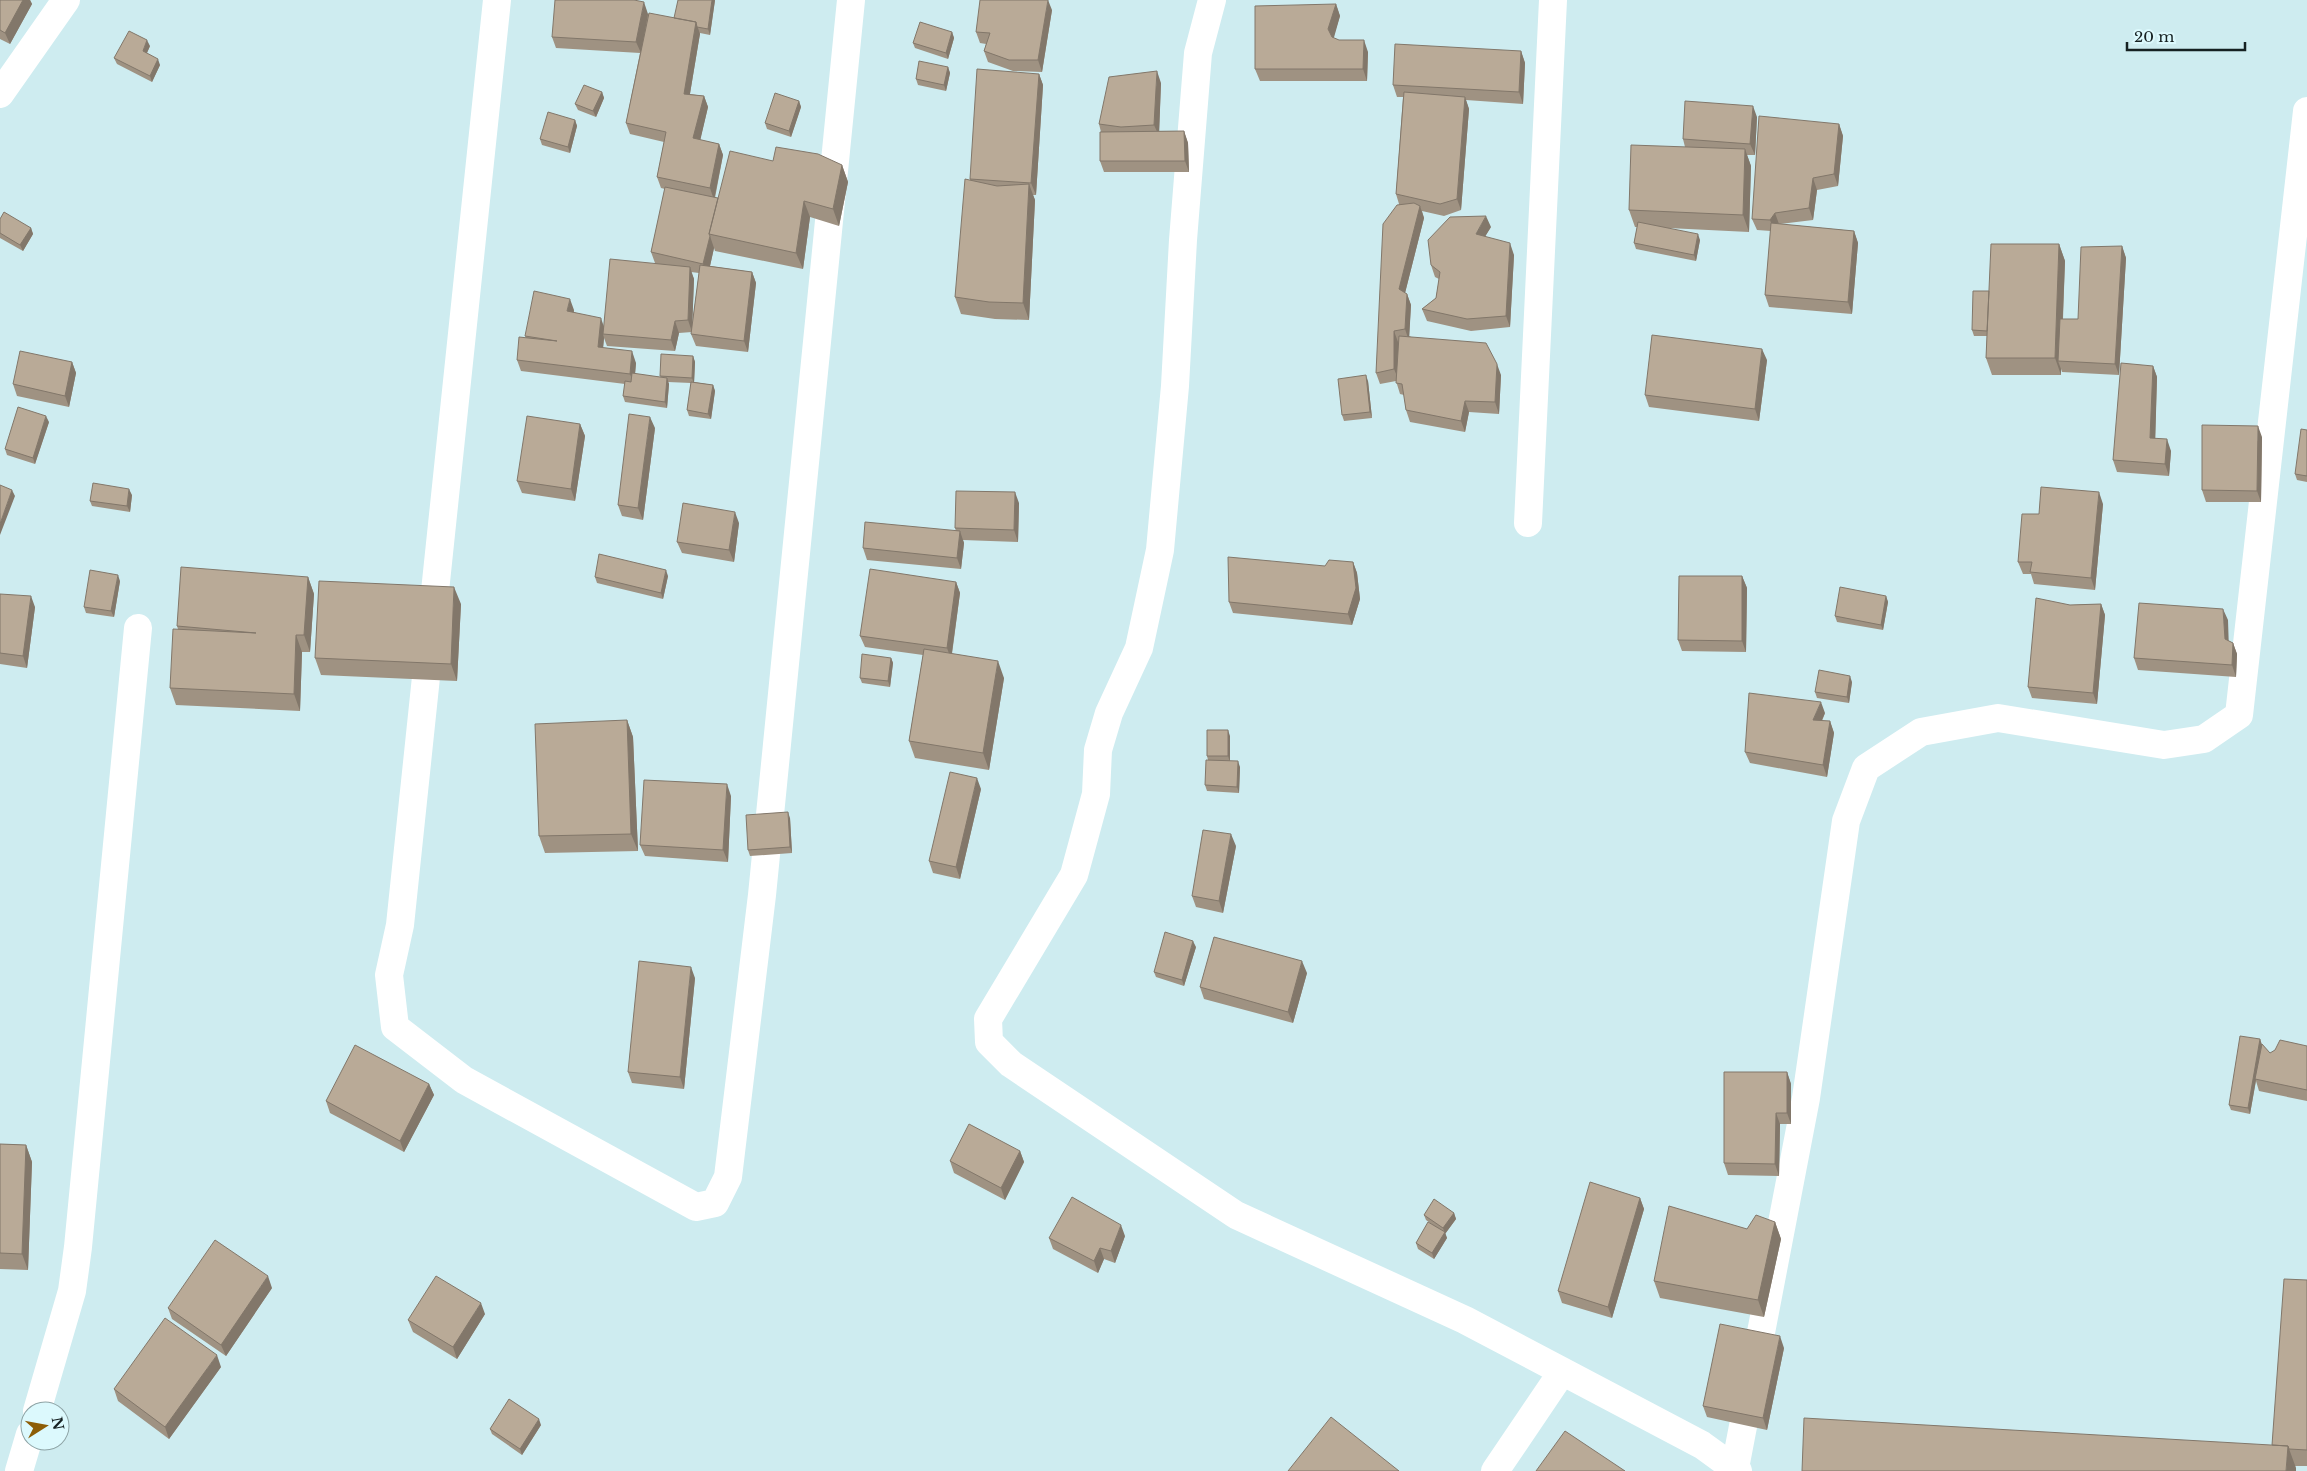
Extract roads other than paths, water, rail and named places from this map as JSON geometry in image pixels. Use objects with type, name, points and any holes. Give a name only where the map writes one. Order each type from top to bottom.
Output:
[{"type":"street","points":[[0,94],[66,0]]},
{"type":"street","points":[[497,0],[400,925],[389,975],[395,1027],[464,1080],[696,1207],[715,1203],[728,1178],[762,895],[851,0]]},
{"type":"street","points":[[1212,0],[1198,53],[1183,240],[1175,386],[1160,550],[1139,648],[1109,713],[1098,750],[1096,794],[1074,875],[988,1019],[989,1042],[1011,1064],[1236,1215],[1465,1320],[1702,1445],[1736,1470],[1806,1098],[1846,821],[1866,768],[1921,732],[1998,718],[2164,745],[2204,739],[2239,715],[2307,111]]},
{"type":"street","points":[[1528,523],[1553,0]]},
{"type":"street","points":[[40,1401],[72,1291],[78,1247],[138,628]]},
{"type":"street","points":[[1494,1471],[1562,1372]]},
{"type":"street","points":[[19,1471],[25,1451]]}]
